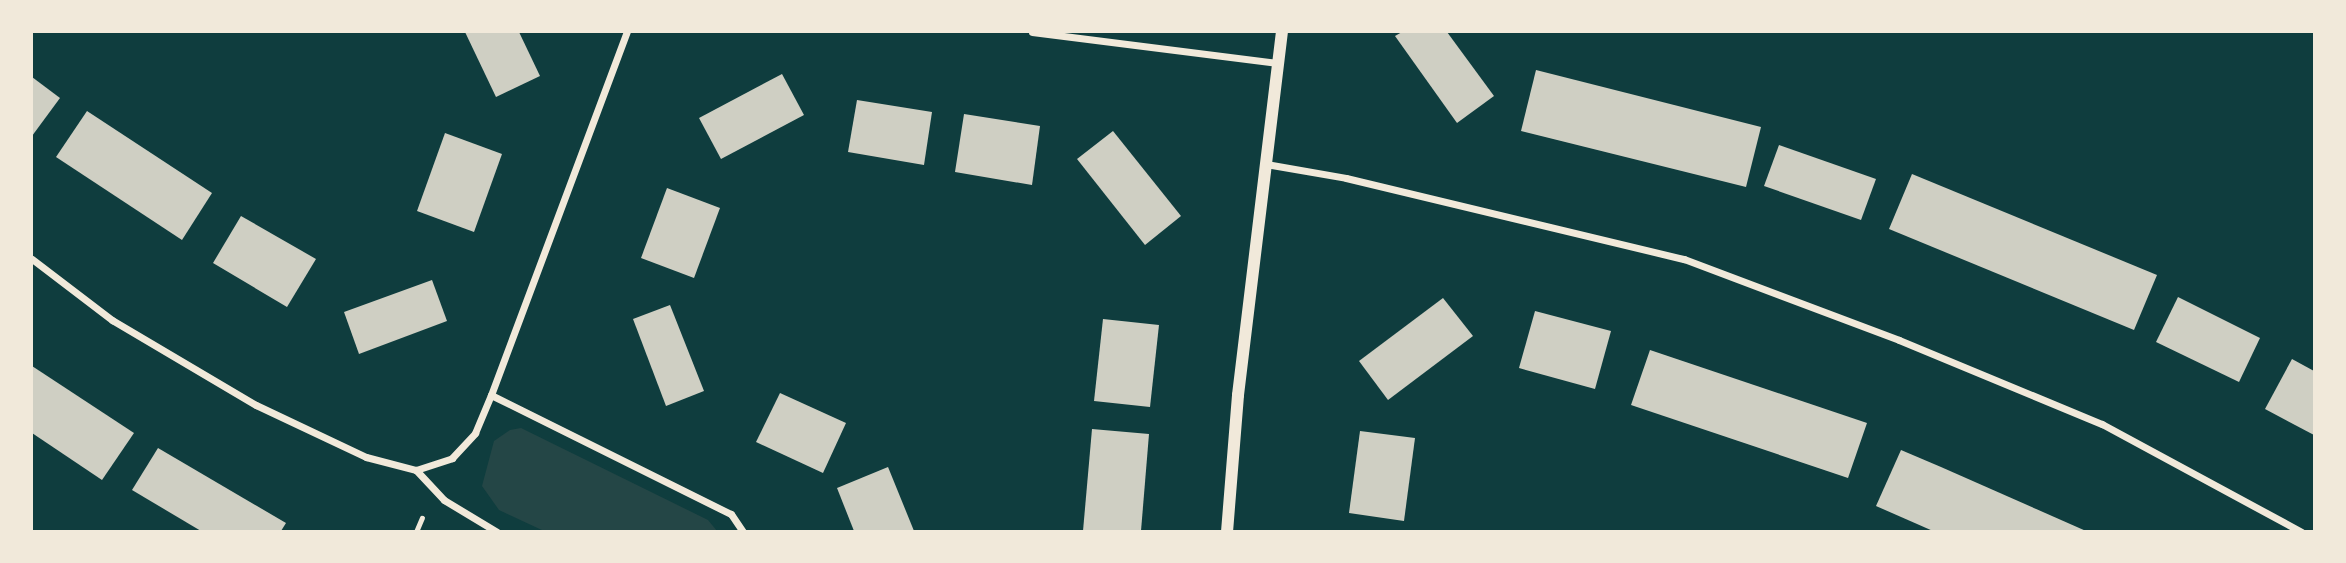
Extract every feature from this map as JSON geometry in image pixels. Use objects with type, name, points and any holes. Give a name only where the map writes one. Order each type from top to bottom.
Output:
[{"type":"street","points":[[416,470],[452,458],[475,433],[626,32]]},
{"type":"street","points":[[1032,32],[1276,63]]},
{"type":"street","points":[[1227,531],[1238,395],[1276,63],[1282,32]]},
{"type":"street","points":[[1266,163],[1346,178],[1684,259],[1899,340],[2102,424],[2301,531]]},
{"type":"street","points":[[32,260],[112,320],[256,405],[366,457],[416,470],[444,500],[497,531]]},
{"type":"street","points":[[491,395],[731,514],[743,531]]},
{"type":"shaded area","points":[[521,428],[708,520],[717,531],[544,531],[499,510],[482,486],[494,441],[510,430]]},
{"type":"building","points":[[465,32],[519,32],[540,76],[496,97]]},
{"type":"building","points":[[1402,32],[1447,32],[1494,96],[1457,123],[1395,36]]},
{"type":"building","points":[[1536,70],[1761,127],[1746,187],[1521,131]]},
{"type":"building","points":[[782,74],[804,115],[721,159],[699,118]]},
{"type":"building","points":[[32,77],[60,98],[32,136]]},
{"type":"building","points":[[857,100],[932,112],[924,165],[848,152]]},
{"type":"building","points":[[87,111],[212,193],[182,240],[56,157]]},
{"type":"building","points":[[964,114],[1040,126],[1032,185],[955,172]]},
{"type":"building","points":[[1113,131],[1181,216],[1145,245],[1077,159]]},
{"type":"building","points":[[445,133],[502,154],[474,232],[417,211]]},
{"type":"building","points":[[1779,145],[1876,179],[1861,220],[1764,186]]},
{"type":"building","points":[[1912,174],[2157,275],[2134,330],[1889,229]]},
{"type":"building","points":[[667,188],[720,208],[694,278],[641,258]]},
{"type":"building","points":[[241,216],[316,259],[287,307],[213,263]]},
{"type":"building","points":[[432,280],[447,321],[359,354],[344,312]]},
{"type":"building","points":[[2178,297],[2260,338],[2239,382],[2156,342]]},
{"type":"building","points":[[1443,298],[1473,336],[1388,400],[1359,361]]},
{"type":"building","points":[[670,305],[704,391],[666,406],[633,319]]},
{"type":"building","points":[[1535,311],[1611,331],[1595,389],[1519,368]]},
{"type":"building","points":[[1103,319],[1159,325],[1150,407],[1094,401]]},
{"type":"building","points":[[1650,350],[1867,423],[1848,478],[1631,405]]},
{"type":"building","points":[[2292,359],[2314,371],[2314,435],[2265,409]]},
{"type":"building","points":[[32,366],[134,433],[102,480],[32,433]]},
{"type":"building","points":[[780,393],[846,423],[823,473],[756,442]]},
{"type":"building","points":[[1092,429],[1149,434],[1141,531],[1083,531]]},
{"type":"building","points":[[1360,431],[1415,438],[1404,521],[1349,513]]},
{"type":"building","points":[[158,448],[286,523],[281,531],[201,531],[132,490]]},
{"type":"building","points":[[1901,450],[2086,531],[1933,531],[1876,506]]},
{"type":"building","points":[[888,467],[914,531],[854,531],[837,488]]}]
